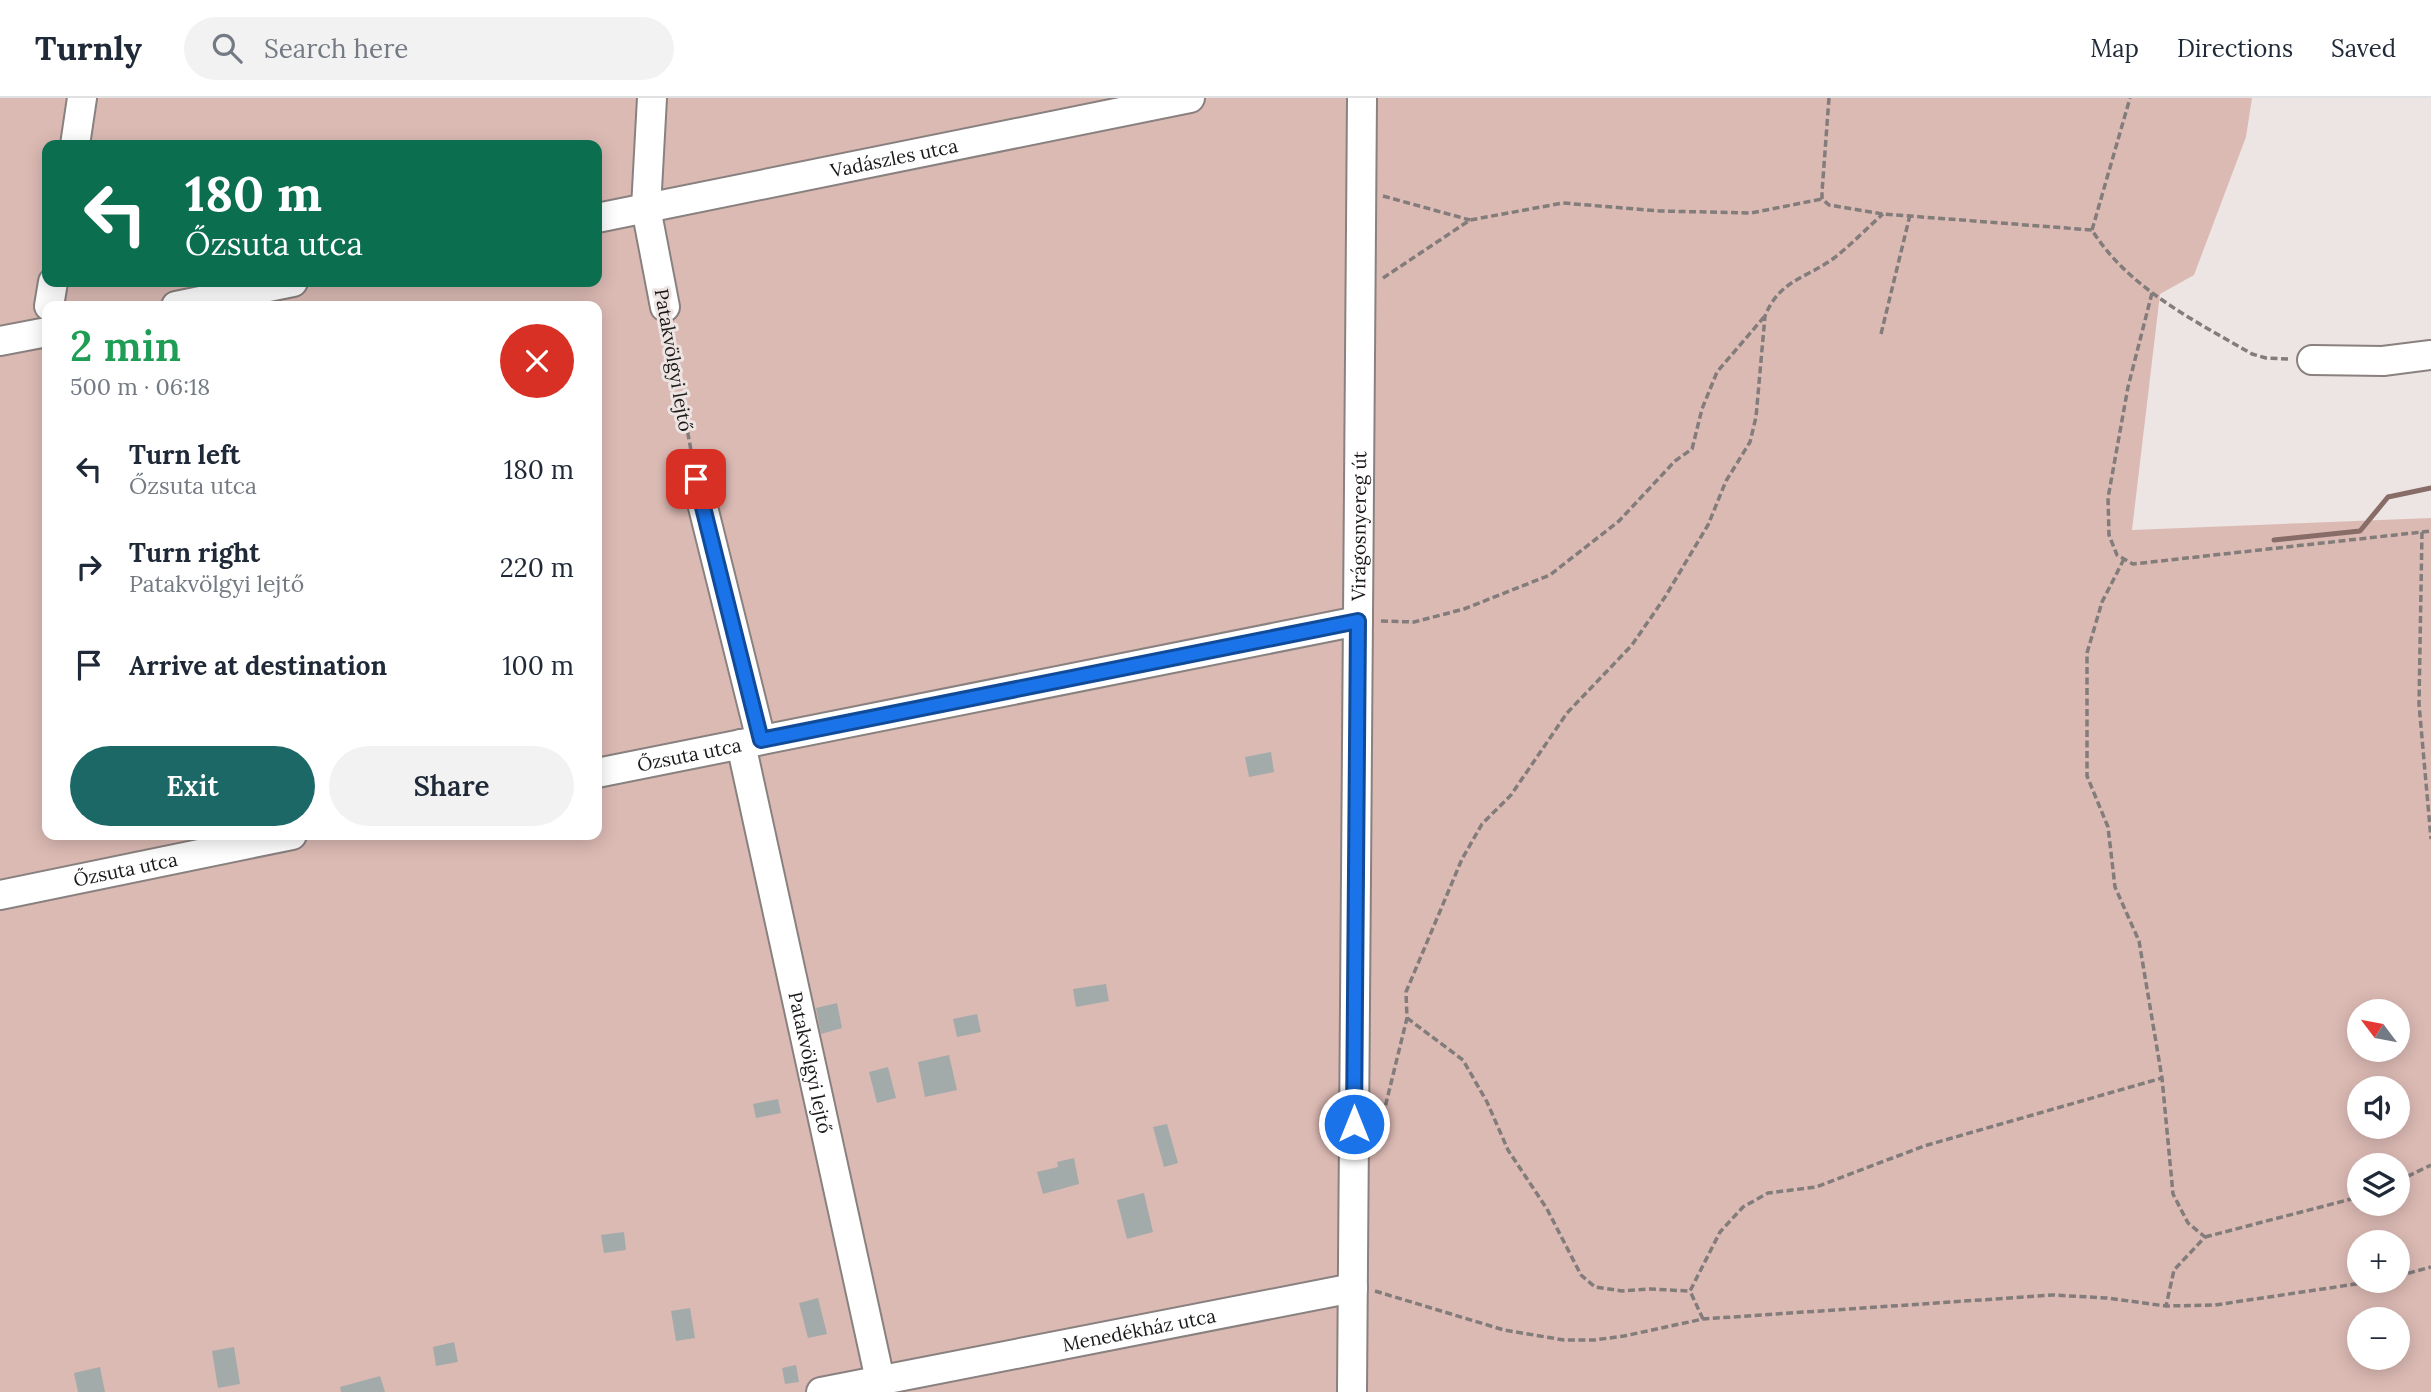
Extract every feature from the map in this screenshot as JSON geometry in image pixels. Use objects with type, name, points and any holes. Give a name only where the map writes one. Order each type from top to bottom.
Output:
[{"type":"street","points":[[76,140],[82,98]]},
{"type":"street","name":"Patakvölgyi lejtő","points":[[652,98],[646,208],[665,307]]},
{"type":"street","name":"Vadászles utca","points":[[602,217],[1190,98]]},
{"type":"street","name":"Virágosnyereg út","points":[[1353,1288],[1362,98]]},
{"type":"street","points":[[200,301],[269,287]]},
{"type":"street","points":[[0,341],[42,324]]},
{"type":"street","points":[[2312,360],[2383,360],[2431,355]]},
{"type":"street","name":"Patakvölgyi lejtő","points":[[696,479],[880,1380]]},
{"type":"street","name":"Őzsuta utca","points":[[602,772],[1358,621]]},
{"type":"street","name":"Őzsuta utca","points":[[0,895],[268,840]]},
{"type":"street","points":[[1352,1392],[1353,1288]]},
{"type":"street","name":"Menedékház utca","points":[[821,1392],[1353,1288]]},
{"type":"path","points":[[1822,199],[1829,98]]},
{"type":"path","points":[[2130,98],[2092,230],[2104,249],[2127,273],[2152,293],[2252,354],[2266,358],[2312,360]]},
{"type":"path","points":[[1361,190],[1470,220]]},
{"type":"path","points":[[1822,199],[1829,205],[1883,214],[2092,230]]},
{"type":"path","points":[[1360,293],[1470,220],[1563,203],[1660,211],[1751,213],[1822,199]]},
{"type":"path","points":[[1376,1145],[1407,1018],[1406,992],[1462,859],[1482,824],[1511,795],[1567,713],[1632,645],[1709,525],[1726,481],[1750,442],[1756,417],[1765,316],[1771,301],[1785,286],[1833,259],[1883,214]]},
{"type":"path","points":[[1881,334],[1910,215]]},
{"type":"path","points":[[2152,293],[2128,387],[2108,498],[2109,535],[2117,555],[2133,564],[2431,531]]},
{"type":"path","name":"Patakvölgyi lejtő","points":[[665,307],[696,479]]},
{"type":"path","points":[[1358,621],[1414,622],[1464,609],[1550,575],[1619,521],[1675,461],[1692,449],[1702,409],[1717,372],[1765,316]]},
{"type":"path","points":[[2422,532],[2419,704],[2431,839]]},
{"type":"path","points":[[2124,559],[2102,601],[2087,653],[2087,776],[2108,827],[2115,887],[2139,940],[2162,1078],[2173,1194],[2188,1223],[2205,1237]]},
{"type":"path","points":[[1407,1018],[1463,1060],[1487,1102],[1507,1150],[1547,1209],[1581,1275],[1595,1287],[1622,1291],[1690,1291]]},
{"type":"path","points":[[1690,1291],[1720,1232],[1743,1207],[1768,1193],[1816,1187],[1924,1146],[2162,1078]]},
{"type":"path","points":[[2410,1175],[2431,1165]]},
{"type":"path","points":[[2166,1306],[2174,1270],[2205,1237],[2347,1200]]},
{"type":"path","points":[[2410,1272],[2431,1266]]},
{"type":"path","points":[[1353,1288],[1382,1292],[1504,1330],[1564,1340],[1594,1340],[1703,1319],[2053,1295],[2166,1306],[2215,1305],[2347,1285]]},
{"type":"path","points":[[1690,1291],[1703,1319]]},
{"type":"shaded area","points":[[0,98],[2252,98],[2246,137],[2194,275],[2160,294],[2132,530],[2431,518],[2431,1392],[0,1392]]},
{"type":"building","points":[[1271,752],[1274,772],[1249,777],[1245,757]]},
{"type":"building","points":[[1106,984],[1109,1001],[1076,1007],[1073,989]]},
{"type":"building","points":[[837,1003],[842,1028],[821,1034],[816,1008]]},
{"type":"building","points":[[977,1014],[981,1032],[957,1037],[953,1019]]},
{"type":"building","points":[[949,1055],[957,1090],[925,1097],[918,1062]]},
{"type":"building","points":[[888,1067],[896,1098],[877,1103],[869,1072]]},
{"type":"building","points":[[778,1099],[781,1113],[756,1118],[753,1104]]},
{"type":"building","points":[[1167,1124],[1178,1163],[1164,1167],[1153,1127]]},
{"type":"building","points":[[1074,1158],[1079,1184],[1043,1194],[1037,1172],[1058,1167],[1057,1162]]},
{"type":"building","points":[[1144,1193],[1153,1232],[1127,1239],[1117,1200]]},
{"type":"building","points":[[624,1232],[626,1250],[604,1253],[601,1235]]},
{"type":"building","points":[[818,1298],[827,1334],[808,1338],[799,1303]]},
{"type":"building","points":[[690,1308],[695,1338],[676,1341],[671,1311]]},
{"type":"building","points":[[454,1342],[458,1362],[436,1366],[433,1347]]},
{"type":"building","points":[[234,1347],[240,1384],[218,1388],[212,1351]]},
{"type":"building","points":[[796,1365],[799,1382],[785,1384],[782,1368]]},
{"type":"building","points":[[100,1367],[105,1392],[78,1392],[74,1373]]},
{"type":"building","points":[[380,1376],[385,1392],[341,1392],[340,1387]]},
{"type":"waterway","points":[[2274,540],[2360,531],[2388,497],[2431,488]]},
{"type":"route","points":[[696,479],[761,740],[1358,621],[1354,1124]]}]
